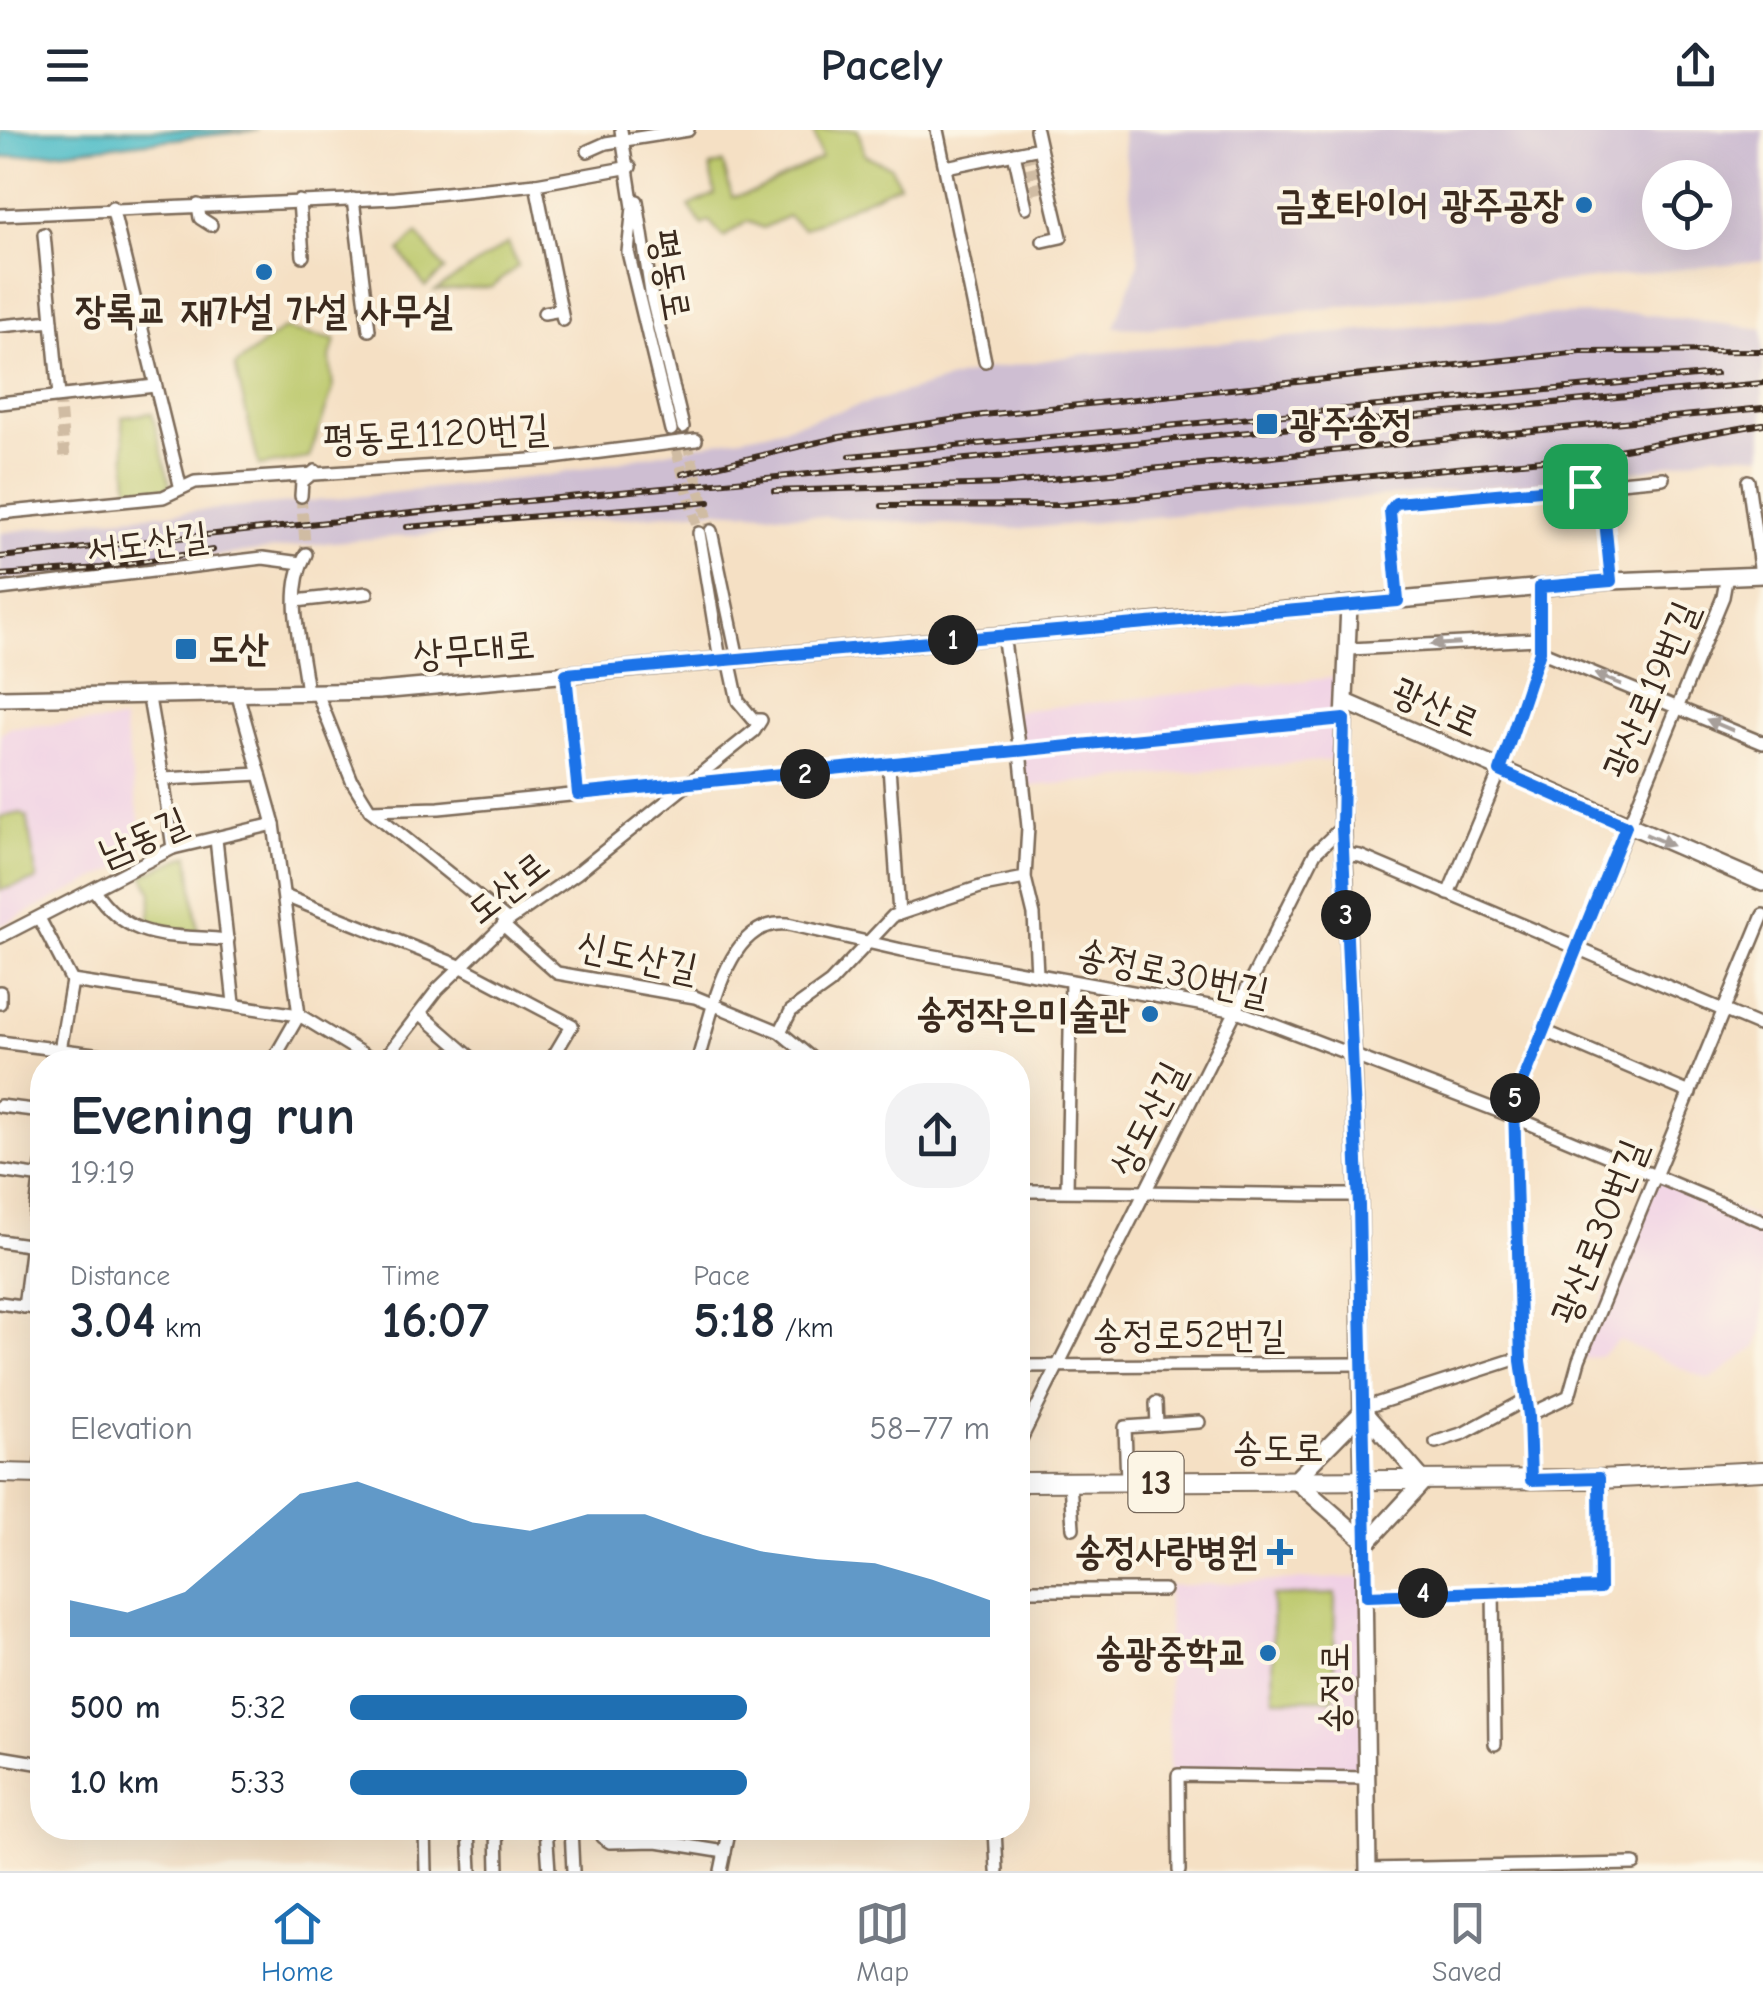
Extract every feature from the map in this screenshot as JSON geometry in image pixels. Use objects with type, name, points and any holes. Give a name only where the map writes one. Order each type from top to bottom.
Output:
[{"type":"main road","name":"상무대로","points":[[0,698],[312,694],[1611,581],[1762,575]]},
{"type":"main road","name":"송정로","points":[[1349,605],[1351,650],[1342,827],[1366,1480],[1368,1870]]},
{"type":"main road","name":"광산로","points":[[1345,711],[1500,771],[1763,884]]},
{"type":"main road","points":[[1363,1409],[1424,1481],[1367,1544],[1295,1480],[1363,1409]]},
{"type":"main road","points":[[0,1473],[30,1469]]},
{"type":"main road","name":"송도로","points":[[1030,1486],[1070,1482],[1531,1480],[1763,1471]]},
{"type":"street","points":[[588,151],[623,135],[688,130]]},
{"type":"street","points":[[938,130],[986,360]]},
{"type":"street","points":[[1036,130],[1061,236],[1043,241]]},
{"type":"street","name":"평동로","points":[[623,135],[629,167],[652,299],[677,428],[628,252],[629,214],[633,207],[629,167]]},
{"type":"street","points":[[946,167],[1040,148]]},
{"type":"street","points":[[1014,154],[1026,207]]},
{"type":"street","points":[[0,216],[112,207],[353,199],[536,184],[629,167]]},
{"type":"street","points":[[592,174],[608,174],[619,182],[629,214]]},
{"type":"street","points":[[536,184],[562,315],[544,313]]},
{"type":"street","points":[[353,199],[369,330]]},
{"type":"street","points":[[299,201],[303,256]]},
{"type":"street","points":[[198,205],[200,218],[210,225]]},
{"type":"street","points":[[112,207],[180,486]]},
{"type":"street","points":[[44,234],[59,396]]},
{"type":"street","points":[[0,326],[52,320]]},
{"type":"street","points":[[0,403],[155,386]]},
{"type":"street","name":"평동로1120번길","points":[[0,513],[164,496],[180,486],[315,471],[386,471],[696,440]]},
{"type":"street","points":[[301,496],[302,482],[315,471]]},
{"type":"street","points":[[1398,601],[1390,511],[1396,503],[1664,478]]},
{"type":"street","points":[[1748,481],[1762,575]]},
{"type":"street","points":[[1598,486],[1611,581]]},
{"type":"street","points":[[705,532],[729,659]]},
{"type":"street","name":"서도산길","points":[[0,589],[262,558],[304,558]]},
{"type":"street","name":"신도산길","points":[[304,558],[296,601],[312,694],[352,781],[370,810],[506,923],[557,973],[675,992],[780,1032],[802,1050]]},
{"type":"street","name":"광산로19번길","points":[[1531,1480],[1529,1416],[1521,1361],[1514,1117],[1517,1090],[1723,598],[1727,575]]},
{"type":"street","name":"광산로","points":[[1448,894],[1500,771],[1539,645],[1540,587]]},
{"type":"street","points":[[296,601],[367,593]]},
{"type":"street","name":"송정로30번길","points":[[1003,635],[1028,827],[1025,878],[1034,916],[1037,974]]},
{"type":"street","points":[[1351,650],[1539,645],[1763,743]]},
{"type":"street","name":"도산로","points":[[389,1050],[460,966],[506,923],[692,784],[754,731],[760,720],[754,720],[738,701],[729,659]]},
{"type":"street","points":[[566,674],[578,794]]},
{"type":"street","points":[[238,696],[274,824],[299,1015],[279,1050]]},
{"type":"street","points":[[149,698],[172,848]]},
{"type":"street","points":[[692,784],[888,766],[1345,711]]},
{"type":"street","points":[[888,766],[898,914]]},
{"type":"street","points":[[163,779],[260,774]]},
{"type":"street","name":"도산로","points":[[370,810],[692,784]]},
{"type":"street","name":"남동길","points":[[0,937],[172,848],[274,824]]},
{"type":"street","name":"상도산길","points":[[1030,1419],[1316,853],[1342,827]]},
{"type":"street","name":"남동길","points":[[216,840],[234,1003]]},
{"type":"street","points":[[1344,854],[1360,856],[1763,1026]]},
{"type":"street","points":[[780,1032],[791,1011],[816,995],[883,924],[898,914],[983,886],[1025,878]]},
{"type":"street","name":"남동길","points":[[94,890],[112,916],[131,929],[228,940]]},
{"type":"street","points":[[285,896],[460,966],[572,1025],[557,1050]]},
{"type":"street","name":"광산로30번길","points":[[1529,1416],[1569,1396],[1579,1360],[1763,915]]},
{"type":"street","points":[[39,918],[72,981],[60,1050]]},
{"type":"street","name":"송정로30번길","points":[[716,1006],[734,955],[755,930],[777,923],[1238,1011],[1514,1117],[1763,1222]]},
{"type":"street","points":[[72,981],[299,1015],[359,1050]]},
{"type":"street","points":[[1067,1190],[1071,981]]},
{"type":"street","points":[[0,992],[0,1002]]},
{"type":"street","points":[[702,1050],[716,1006]]},
{"type":"street","points":[[420,1014],[462,1050]]},
{"type":"street","points":[[1542,1030],[1690,1093]]},
{"type":"street","points":[[0,1042],[34,1050]]},
{"type":"street","points":[[0,1106],[30,1110]]},
{"type":"street","points":[[0,1172],[30,1173]]},
{"type":"street","points":[[1030,1192],[1147,1188],[1358,1196]]},
{"type":"street","points":[[0,1241],[30,1245]]},
{"type":"street","points":[[24,1307],[30,1279]]},
{"type":"street","points":[[0,1303],[30,1308]]},
{"type":"street","points":[[1363,1409],[1508,1362]]},
{"type":"street","name":"송정로52번길","points":[[1030,1366],[1362,1364]]},
{"type":"street","points":[[1436,1442],[1464,1432],[1526,1398]]},
{"type":"street","points":[[1156,1403],[1156,1425]]},
{"type":"street","points":[[1127,1482],[1126,1427],[1200,1422]]},
{"type":"street","points":[[1367,1596],[1600,1588],[1599,1478]]},
{"type":"street","points":[[1070,1482],[1073,1528]]},
{"type":"street","points":[[1493,1589],[1495,1744]]},
{"type":"street","points":[[1030,1590],[1164,1590]]},
{"type":"street","points":[[0,1757],[30,1762]]},
{"type":"street","points":[[1179,1871],[1178,1775],[1368,1778]]},
{"type":"street","points":[[425,1840],[426,1871]]},
{"type":"street","points":[[469,1840],[470,1871]]},
{"type":"street","points":[[497,1840],[498,1871]]},
{"type":"street","points":[[547,1840],[549,1871]]},
{"type":"street","points":[[572,1840],[573,1871]]},
{"type":"street","points":[[607,1840],[656,1841],[725,1852]]},
{"type":"street","points":[[721,1871],[728,1840]]},
{"type":"street","points":[[996,1840],[997,1871]]},
{"type":"street","points":[[1368,1870],[1634,1864]]},
{"type":"shaded area","name":"금호타이어 광주공장","points":[[1122,130],[1763,130],[1763,260],[1148,328],[1114,327],[1139,263]]},
{"type":"shaded area","points":[[1635,313],[1763,329],[1763,455],[1718,453],[1643,470],[1545,482],[1020,529],[717,510],[334,542],[0,581],[0,533],[100,519],[552,475],[766,432],[979,371],[1084,354],[1555,315]]},
{"type":"shaded area","points":[[1340,677],[1332,760],[1020,787],[1014,711]]},
{"type":"shaded area","points":[[123,721],[143,843],[140,857],[0,926],[0,734],[12,727]]},
{"type":"shaded area","points":[[1654,1175],[1763,1221],[1763,1327],[1757,1347],[1709,1380],[1619,1340],[1602,1355],[1579,1360]]},
{"type":"shaded area","name":"송광중학교","points":[[1366,1577],[1368,1778],[1169,1775],[1168,1586]]},
{"type":"green space","points":[[813,130],[858,130],[865,155],[891,167],[899,184],[803,229],[788,216],[763,228],[748,221],[724,237],[709,221],[702,225],[689,206],[715,194],[710,167],[723,163],[732,197],[754,192],[821,158]]},
{"type":"green space","points":[[417,233],[445,270],[425,287],[400,251]]},
{"type":"green space","points":[[508,243],[518,266],[492,287],[435,291]]},
{"type":"green space","points":[[283,329],[335,340],[330,358],[333,389],[309,458],[259,466],[235,366]]},
{"type":"green space","points":[[152,413],[170,484],[165,491],[129,493],[122,417]]},
{"type":"green space","points":[[21,813],[27,817],[37,880],[0,890],[0,817]]},
{"type":"green space","points":[[189,855],[198,932],[149,928],[152,892],[143,875]]},
{"type":"green space","points":[[1335,1594],[1334,1699],[1274,1699],[1272,1596]]},
{"type":"water","points":[[0,130],[258,130],[0,158]]},
{"type":"tunnel","points":[[1027,151],[1039,199]]},
{"type":"tunnel","points":[[59,396],[65,458]]},
{"type":"tunnel","points":[[683,427],[711,531]]},
{"type":"tunnel","points":[[672,434],[699,533]]},
{"type":"tunnel","points":[[301,496],[306,554]]},
{"type":"railway","points":[[682,474],[840,437],[983,415],[1581,352],[1763,351]]},
{"type":"railway","points":[[850,456],[1716,374]]},
{"type":"railway","points":[[0,557],[506,503],[1763,383]]},
{"type":"railway","points":[[774,491],[1001,484],[1763,408]]},
{"type":"railway","points":[[882,506],[1062,505],[1585,456],[1763,424]]},
{"type":"railway","points":[[407,527],[709,502]]},
{"type":"railway","points":[[0,575],[101,568],[213,550]]},
{"type":"place","name":"금호타이어 광주공장","points":[[1584,205]]},
{"type":"place","name":"장록교 재가설 가설 사무실","points":[[264,272]]},
{"type":"place","name":"광주송정","points":[[1267,424]]},
{"type":"place","name":"도산","points":[[186,649]]},
{"type":"place","name":"송정작은미술관","points":[[1150,1014]]},
{"type":"place","name":"송정사랑병원","points":[[1280,1552]]},
{"type":"place","name":"송광중학교","points":[[1268,1653]]},
{"type":"route","points":[[1585,486],[1602,490],[1611,581],[1540,587],[1540,651],[1500,771],[1626,826],[1514,1104],[1521,1361],[1529,1416],[1531,1480],[1599,1478],[1600,1588],[1508,1588],[1367,1596],[1359,1206],[1342,827],[1344,719],[578,794],[566,674],[1398,601],[1390,511],[1396,503],[1585,486]]}]
